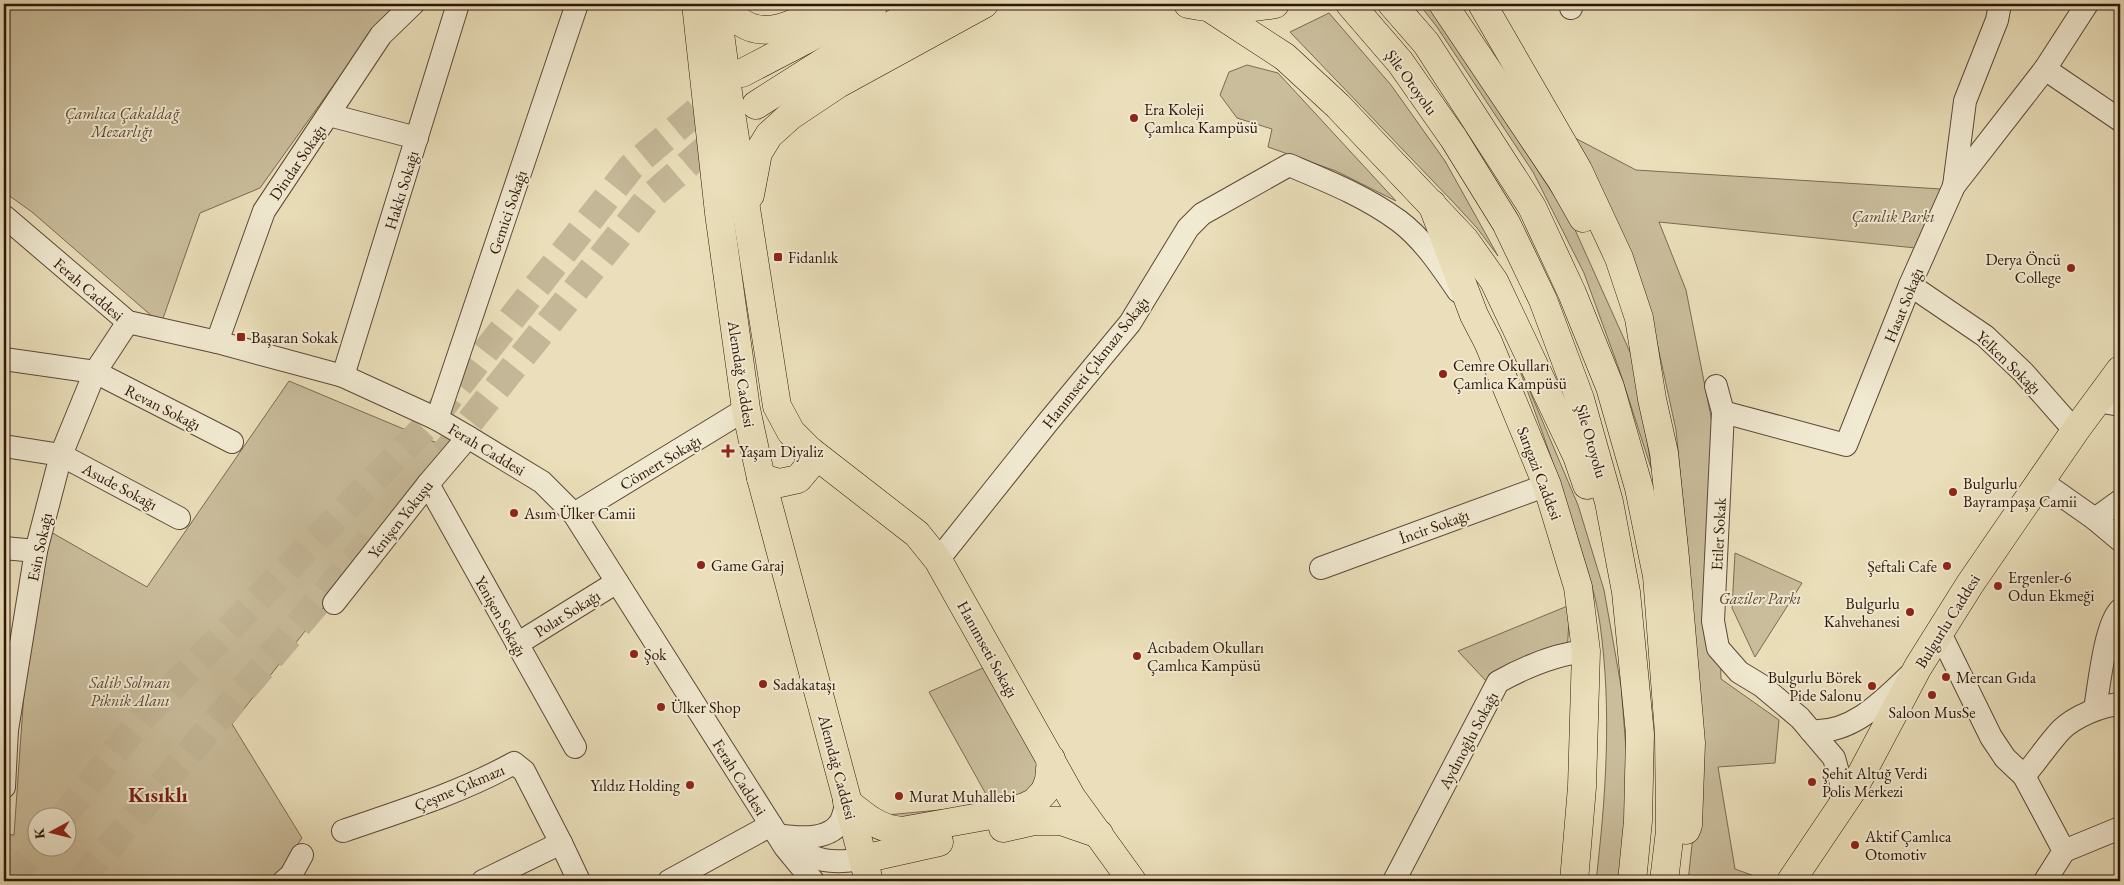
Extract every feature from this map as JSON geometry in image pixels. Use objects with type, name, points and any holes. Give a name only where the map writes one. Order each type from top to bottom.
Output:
[{"type":"main road","name":"Alemdağ Caddesi","points":[[696,4],[719,213],[746,409],[761,478],[866,870]]},
{"type":"main road","name":"Alemdağ Caddesi","points":[[716,4],[777,406],[792,432],[809,450]]},
{"type":"main road","points":[[724,4],[742,23],[767,31],[785,26],[833,4]]},
{"type":"main road","points":[[742,73],[874,4]]},
{"type":"main road","points":[[756,105],[842,51],[932,4]]},
{"type":"main road","points":[[747,214],[758,154],[769,136],[790,116],[838,84],[984,4]]},
{"type":"main road","points":[[1199,6],[1243,9],[1275,4]]},
{"type":"main road","name":"Şile Otoyolu","points":[[1350,4],[1400,62],[1454,139],[1506,223],[1543,300],[1580,399],[1609,502],[1626,592],[1640,734],[1638,821],[1632,881]]},
{"type":"main road","name":"Şile Otoyolu","points":[[1392,4],[1426,43],[1532,207],[1572,293],[1610,387],[1634,470],[1657,576],[1669,734],[1670,831],[1664,881]]},
{"type":"main road","points":[[1443,4],[1562,181],[1587,224],[1629,321],[1652,398]]},
{"type":"main road","points":[[1482,4],[1578,170],[1619,258],[1639,318],[1652,398],[1664,453],[1691,743],[1688,825],[1668,881]]},
{"type":"main road","points":[[1199,6],[1285,57],[1338,106],[1465,240],[1494,281],[1577,456],[1590,493],[1614,595],[1640,734]]},
{"type":"main road","points":[[1431,203],[1474,315]]},
{"type":"main road","name":"Sarıgazi Caddesi","points":[[1474,315],[1488,342],[1547,484],[1578,587],[1586,651],[1582,787],[1574,881]]},
{"type":"main road","name":"Bulgurlu Caddesi","points":[[1791,881],[1855,786],[1918,667],[1970,584],[2075,431],[2109,403],[2120,370]]},
{"type":"main road","points":[[761,478],[780,483],[798,479],[809,466],[809,450]]},
{"type":"main road","name":"Hanımseti Sokağı","points":[[809,450],[917,534],[938,560],[1072,798],[1132,881]]},
{"type":"main road","points":[[847,802],[870,821],[888,830],[902,831],[1008,812],[1035,802],[1045,791],[1049,780],[1051,759]]},
{"type":"main road","points":[[866,870],[1034,821],[1061,821],[1099,834]]},
{"type":"street","name":"Dindar Sokağı","points":[[218,342],[264,211],[381,34],[413,4]]},
{"type":"street","name":"Hakkı Sokağı","points":[[343,376],[458,4]]},
{"type":"street","name":"Gemici Sokağı","points":[[437,419],[577,4]]},
{"type":"street","points":[[1954,186],[1965,101],[1997,20],[2000,4]]},
{"type":"street","name":"Hasat Sokağı","points":[[1723,412],[1846,445],[1910,285],[1954,186],[2045,70],[2087,4]]},
{"type":"street","points":[[2045,70],[2120,120]]},
{"type":"street","points":[[329,115],[417,138]]},
{"type":"street","name":"Sarıgazi Caddesi","points":[[1289,165],[1350,191],[1400,221],[1432,254],[1474,315]]},
{"type":"street","name":"Hanımseti Çıkmazı Sokağı","points":[[938,560],[1130,323],[1188,228],[1202,214],[1289,165]]},
{"type":"street","name":"Ferah Caddesi","points":[[4,216],[128,322],[218,342],[343,376],[437,419],[542,482],[574,514],[774,830],[798,864],[813,881]]},
{"type":"street","name":"Yelken Sokağı","points":[[1910,285],[1985,336],[2023,372],[2075,431]]},
{"type":"street","name":"Esin Sokağı","points":[[4,788],[13,634],[61,455],[95,372],[128,322]]},
{"type":"street","name":"Revan Sokağı","points":[[4,359],[95,372],[232,442]]},
{"type":"street","name":"Etiler Sokak","points":[[1716,386],[1723,412],[1713,622],[1718,648],[1739,672],[1762,686],[1800,718],[1834,758],[1841,783],[1841,806]]},
{"type":"street","name":"Cömert Sokağı","points":[[574,514],[746,409]]},
{"type":"street","name":"Yenişen Yokuşu","points":[[334,603],[428,484],[468,437]]},
{"type":"street","name":"Asude Sokağı","points":[[4,446],[61,455],[179,518]]},
{"type":"street","points":[[2041,481],[2095,519],[2120,540]]},
{"type":"street","name":"Yenişen Sokağı","points":[[428,484],[575,747]]},
{"type":"street","name":"İncir Sokağı","points":[[1321,568],[1547,484]]},
{"type":"street","points":[[2095,519],[2120,501]]},
{"type":"street","points":[[4,548],[36,551]]},
{"type":"street","name":"Polat Sokağı","points":[[517,644],[618,582]]},
{"type":"street","points":[[2094,709],[2108,640],[2116,614],[2120,610]]},
{"type":"street","points":[[1940,633],[1991,737],[2005,758],[2024,776],[2064,851]]},
{"type":"street","name":"Aydınoğlu Sokağı","points":[[1394,881],[1498,682],[1526,668],[1572,653],[1586,651]]},
{"type":"street","points":[[1811,731],[1824,732],[1869,713],[1918,667]]},
{"type":"street","points":[[2024,776],[2062,729],[2094,709],[2120,704]]},
{"type":"street","name":"Çeşme Çıkmazı","points":[[343,831],[420,805],[492,775],[514,763],[524,770],[561,843]]},
{"type":"street","points":[[669,881],[774,830],[803,838],[828,831],[836,827],[841,820],[847,802]]},
{"type":"street","points":[[2044,881],[2064,851],[2120,828]]},
{"type":"street","points":[[774,830],[810,857],[866,870]]},
{"type":"street","points":[[483,881],[561,843],[579,881]]},
{"type":"street","points":[[284,881],[291,875],[302,855]]},
{"type":"green space","name":"Çamlıca Çakaldağ Mezarlığı","points":[[4,4],[401,4],[368,37],[260,188],[200,213],[161,324],[32,212],[4,192]]},
{"type":"green space","points":[[1419,4],[1429,4],[1572,223],[1634,361],[1652,471],[1619,369],[1584,273],[1533,172],[1437,27]]},
{"type":"green space","points":[[1329,13],[1391,85],[1445,161],[1498,256],[1477,228],[1454,203],[1290,32]]},
{"type":"green space","points":[[1247,65],[1278,73],[1396,201],[1336,171],[1268,147],[1272,129],[1237,118],[1220,95],[1229,72]]},
{"type":"green space","name":"Çamlık Parkı","points":[[1575,138],[1636,170],[1941,189],[1916,248],[1659,222],[1686,290],[1713,427],[1721,679],[1779,720],[1775,763],[1718,767],[1735,869],[1768,881],[1688,881],[1699,782],[1687,541],[1676,430],[1656,338]]},
{"type":"green space","points":[[1509,342],[1578,505],[1604,590],[1621,686],[1632,825],[1629,881],[1596,881],[1603,817],[1607,721],[1604,656],[1598,611],[1592,585],[1565,499]]},
{"type":"green space","name":"Salih Solman Piknik Alanı","points":[[289,381],[449,448],[232,724],[302,838],[273,881],[4,881],[4,834],[14,835],[25,678],[49,531],[147,587]]},
{"type":"green space","name":"Gaziler Parkı","points":[[1735,553],[1802,583],[1755,657],[1732,608]]},
{"type":"green space","points":[[1570,605],[1567,653],[1487,682],[1458,651]]},
{"type":"green space","points":[[985,667],[1052,780],[1031,809],[888,846],[876,816],[992,805],[929,692]]},
{"type":"tunnel","points":[[70,808],[144,716],[431,421],[631,167],[722,90]]},
{"type":"tunnel","points":[[444,454],[648,199],[756,105]]},
{"type":"tunnel","points":[[80,881],[379,530]]},
{"type":"tunnel","points":[[10,881],[29,858]]},
{"type":"place","name":"Era Koleji Çamlıca Kampüsü","points":[[1134,118]]},
{"type":"place","name":"Fidanlık","points":[[778,257]]},
{"type":"place","name":"Derya Öncü College","points":[[2071,268]]},
{"type":"place","name":"Başaran Sokak","points":[[241,337]]},
{"type":"place","name":"Cemre Okulları Çamlıca Kampüsü","points":[[1443,374]]},
{"type":"place","name":"Yaşam Diyaliz","points":[[728,451]]},
{"type":"place","name":"Bulgurlu Bayrampaşa Camii","points":[[1953,492]]},
{"type":"place","name":"Asım Ülker Camii","points":[[514,513]]},
{"type":"place","name":"Game Garaj","points":[[701,565]]},
{"type":"place","name":"Şeftali Cafe","points":[[1947,566]]},
{"type":"place","name":"Ergenler-6 Odun Ekmeği","points":[[1998,586]]},
{"type":"place","name":"Bulgurlu Kahvehanesi","points":[[1910,612]]},
{"type":"place","name":"Şok","points":[[634,654]]},
{"type":"place","name":"Acıbadem Okulları Çamlıca Kampüsü","points":[[1137,656]]},
{"type":"place","name":"Mercan Gıda","points":[[1946,677]]},
{"type":"place","name":"Sadakataşı","points":[[763,684]]},
{"type":"place","name":"Bulgurlu Börek Pide Salonu","points":[[1872,686]]},
{"type":"place","name":"Saloon MusSe","points":[[1932,695]]},
{"type":"place","name":"Ülker Shop","points":[[661,707]]},
{"type":"place","name":"Şehit Altuğ Verdi Polis Merkezi","points":[[1812,782]]},
{"type":"place","name":"Yıldız Holding","points":[[690,785]]},
{"type":"place","name":"Murat Muhallebi","points":[[899,796]]},
{"type":"place","name":"Aktif Çamlıca Otomotiv","points":[[1855,845]]},
{"type":"district","name":"Kısıklı","points":[[158,795]]}]
